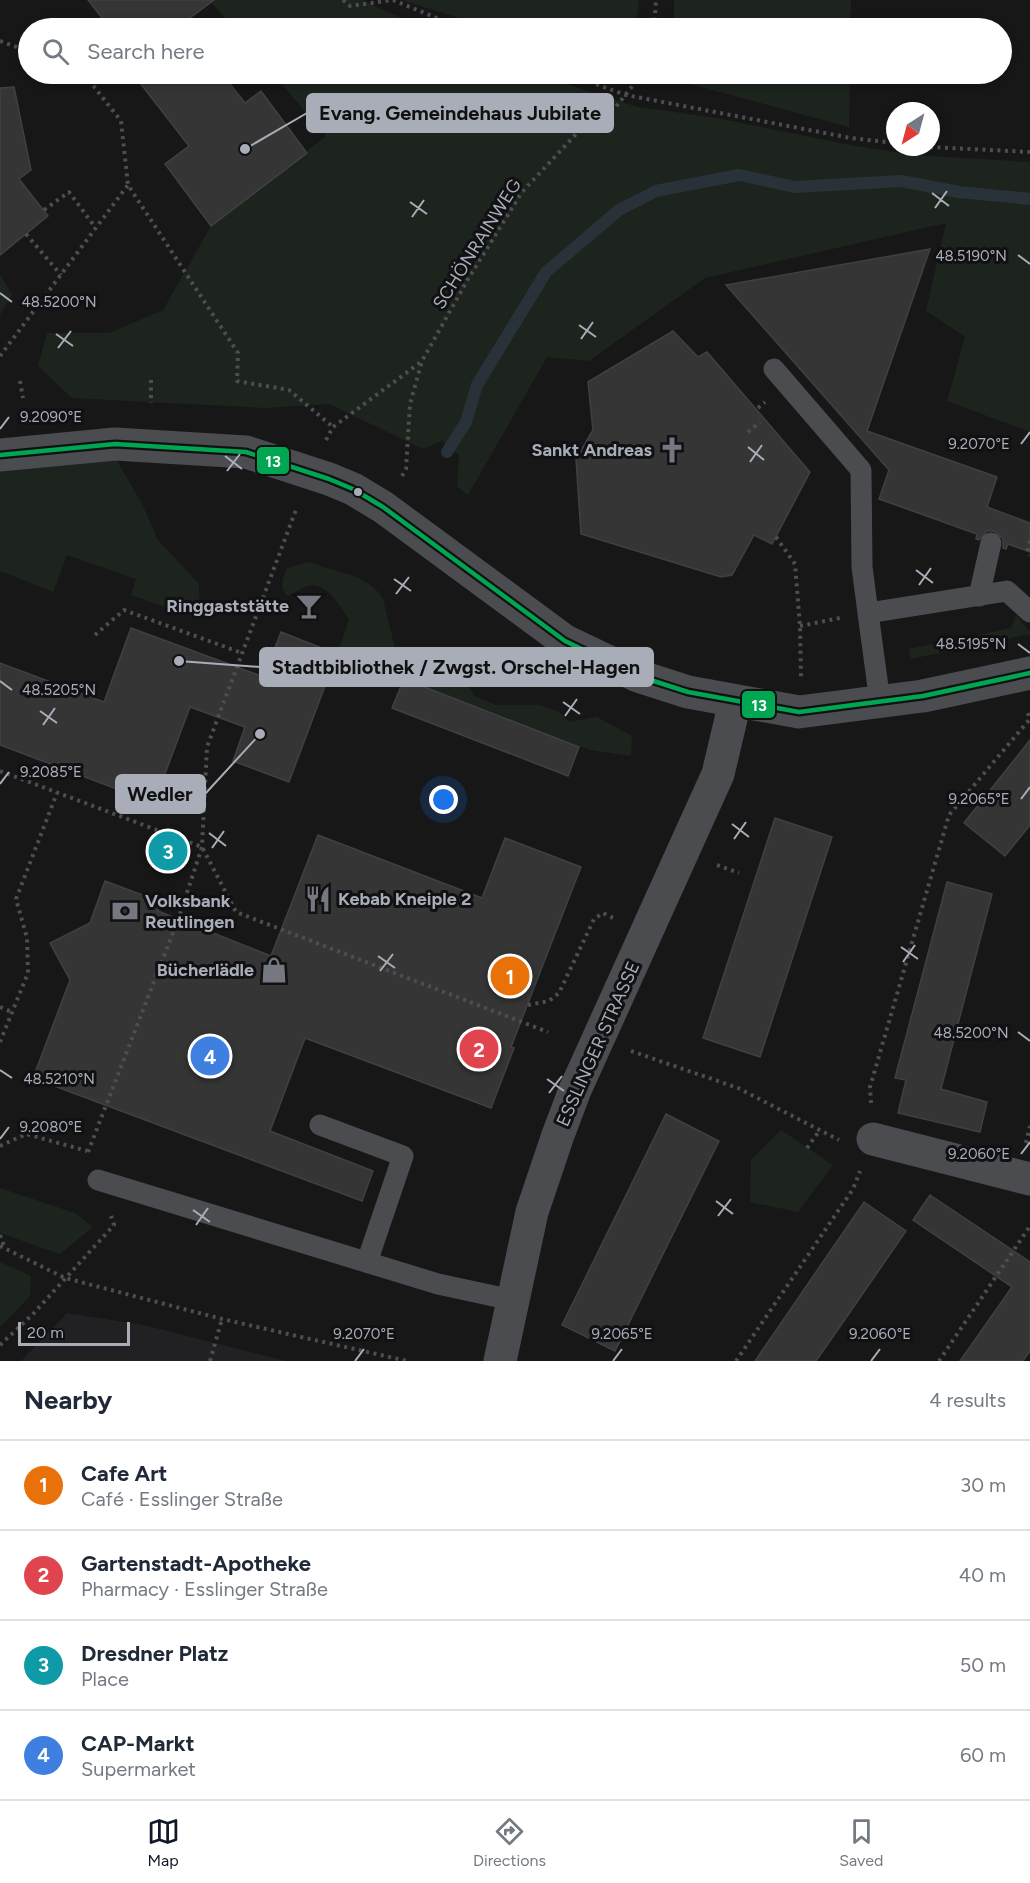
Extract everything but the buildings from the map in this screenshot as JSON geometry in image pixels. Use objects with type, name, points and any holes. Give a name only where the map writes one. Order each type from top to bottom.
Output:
[{"type":"street","points":[[0,455],[115,444],[246,452],[304,488],[353,489],[383,507],[565,641],[638,676],[688,692],[799,712],[923,696],[1026,674]]},
{"type":"street","name":"ESSLINGER STRASSE","points":[[500,1361],[532,1212],[558,1135],[575,1090],[718,774],[735,702]]},
{"type":"street","points":[[873,1139],[1030,1179]]},
{"type":"lane","points":[[774,369],[861,470],[862,567],[880,702]]},
{"type":"lane","points":[[979,596],[991,543]]},
{"type":"lane","points":[[868,613],[1007,591],[1030,612]]},
{"type":"lane","points":[[320,1125],[403,1156],[367,1263]]},
{"type":"lane","points":[[98,1180],[438,1284],[512,1300]]},
{"type":"path","points":[[343,0],[350,6],[393,0],[436,18]]},
{"type":"path","points":[[655,18],[656,0]]},
{"type":"path","points":[[0,41],[18,47]]},
{"type":"path","points":[[92,84],[121,121],[128,185],[238,353],[237,381],[290,390],[333,427]]},
{"type":"path","points":[[596,84],[626,95],[886,143]]},
{"type":"path","name":"SCHÖNRAINWEG","points":[[383,507],[406,469],[410,404],[422,361],[468,279],[522,192],[577,133],[615,108],[634,84]]},
{"type":"path","points":[[940,148],[1030,152]]},
{"type":"path","points":[[0,356],[128,185]]},
{"type":"path","points":[[44,210],[69,192],[95,227]]},
{"type":"path","points":[[26,234],[61,275]]},
{"type":"path","name":"SCHÖNRAINWEG","points":[[88,1151],[179,917],[202,848],[207,747],[304,488],[333,427],[422,361]]},
{"type":"path","points":[[151,380],[151,403]]},
{"type":"path","points":[[20,381],[22,398]]},
{"type":"path","points":[[747,432],[760,422]]},
{"type":"path","points":[[776,537],[795,564],[802,685]]},
{"type":"path","points":[[1030,541],[1026,552],[1030,555]]},
{"type":"path","points":[[95,635],[124,610],[242,653]]},
{"type":"path","points":[[800,626],[868,613]]},
{"type":"path","points":[[736,1361],[853,1189],[873,1139],[870,1087],[943,831],[949,815],[1029,720],[1026,674]]},
{"type":"path","points":[[0,771],[202,848],[236,912],[548,1032]]},
{"type":"path","points":[[0,1042],[28,973],[27,938],[16,899],[57,793]]},
{"type":"path","points":[[528,1005],[549,1001],[559,993],[594,919],[603,914],[646,932]]},
{"type":"path","points":[[0,1006],[12,1012]]},
{"type":"path","points":[[627,1051],[637,1052],[671,1067],[738,1089],[849,1146],[873,1139]]},
{"type":"path","points":[[807,1148],[820,1130]]},
{"type":"path","points":[[0,1146],[26,1134],[88,1151],[114,1225],[33,1314],[0,1346]]},
{"type":"path","points":[[939,1361],[1030,1226]]},
{"type":"path","points":[[0,1235],[2,1246],[65,1278],[222,1319],[407,1361]]},
{"type":"path","points":[[210,1361],[222,1319]]},
{"type":"shaded area","points":[[209,0],[363,0],[402,18],[225,18]]},
{"type":"shaded area","points":[[401,0],[639,0],[637,18],[460,18]]},
{"type":"shaded area","points":[[674,0],[851,0],[850,18],[674,18]]},
{"type":"shaded area","points":[[282,84],[568,84],[638,107],[717,118],[886,151],[886,156],[931,156],[1030,162],[1030,432],[947,401],[965,337],[926,311],[946,223],[705,278],[589,361],[547,357],[468,495],[457,486],[459,455],[442,441],[423,449],[329,404],[266,408],[72,398],[38,366],[47,333],[109,333],[163,310],[211,226],[326,136]]},
{"type":"shaded area","points":[[690,84],[850,84],[849,127]]},
{"type":"shaded area","points":[[0,274],[12,295],[0,315]]},
{"type":"shaded area","points":[[112,452],[142,504],[158,540],[199,584],[200,619],[131,595],[136,579],[67,555],[53,592],[0,571],[0,461]]},
{"type":"shaded area","points":[[309,562],[358,578],[378,592],[383,599],[395,648],[403,652],[425,648],[442,656],[457,669],[475,696],[495,705],[540,705],[559,712],[569,722],[597,717],[632,736],[631,756],[590,750],[404,679],[376,683],[338,652],[349,619],[326,590],[313,586],[305,587],[288,596],[283,590],[282,583],[287,568]]},
{"type":"shaded area","points":[[1016,615],[1030,634],[911,659],[909,649],[1011,628]]},
{"type":"shaded area","points":[[781,1130],[833,1165],[798,1212],[750,1202],[751,1160]]},
{"type":"shaded area","points":[[0,1188],[75,1213],[93,1227],[60,1254],[0,1233]]},
{"type":"shaded area","points":[[0,1262],[31,1276],[30,1296],[0,1327]]},
{"type":"shaded area","points":[[67,1313],[144,1325],[286,1361],[21,1361]]},
{"type":"waterway","points":[[447,452],[466,422],[477,385],[546,272],[619,210],[656,191],[739,175],[795,187],[901,181],[959,192],[1030,199]]},
{"type":"transit line","name":"13","points":[[0,455],[115,444],[246,452],[329,479],[353,489],[383,507],[565,641],[638,676],[688,692],[799,712],[923,696],[1030,673]]},
{"type":"place","name":"Evang. Gemeindehaus Jubilate","points":[[245,149]]},
{"type":"place","name":"Sankt Andreas","points":[[672,450]]},
{"type":"place","name":"Ringgaststätte","points":[[309,606]]},
{"type":"place","name":"Stadtbibliothek / Zwgst. Orschel-Hagen","points":[[179,661]]},
{"type":"place","name":"Wedler","points":[[260,734]]},
{"type":"place","name":"Dresdner Platz","points":[[168,851]]},
{"type":"place","name":"Kebab Kneiple 2","points":[[318,899]]},
{"type":"place","name":"Volksbank Reutlingen","points":[[125,911]]},
{"type":"place","name":"Bücherlädle","points":[[274,970]]},
{"type":"place","name":"Cafe Art","points":[[510,976]]},
{"type":"place","name":"Gartenstadt-Apotheke","points":[[479,1049]]},
{"type":"place","name":"CAP-Markt","points":[[210,1056]]}]
